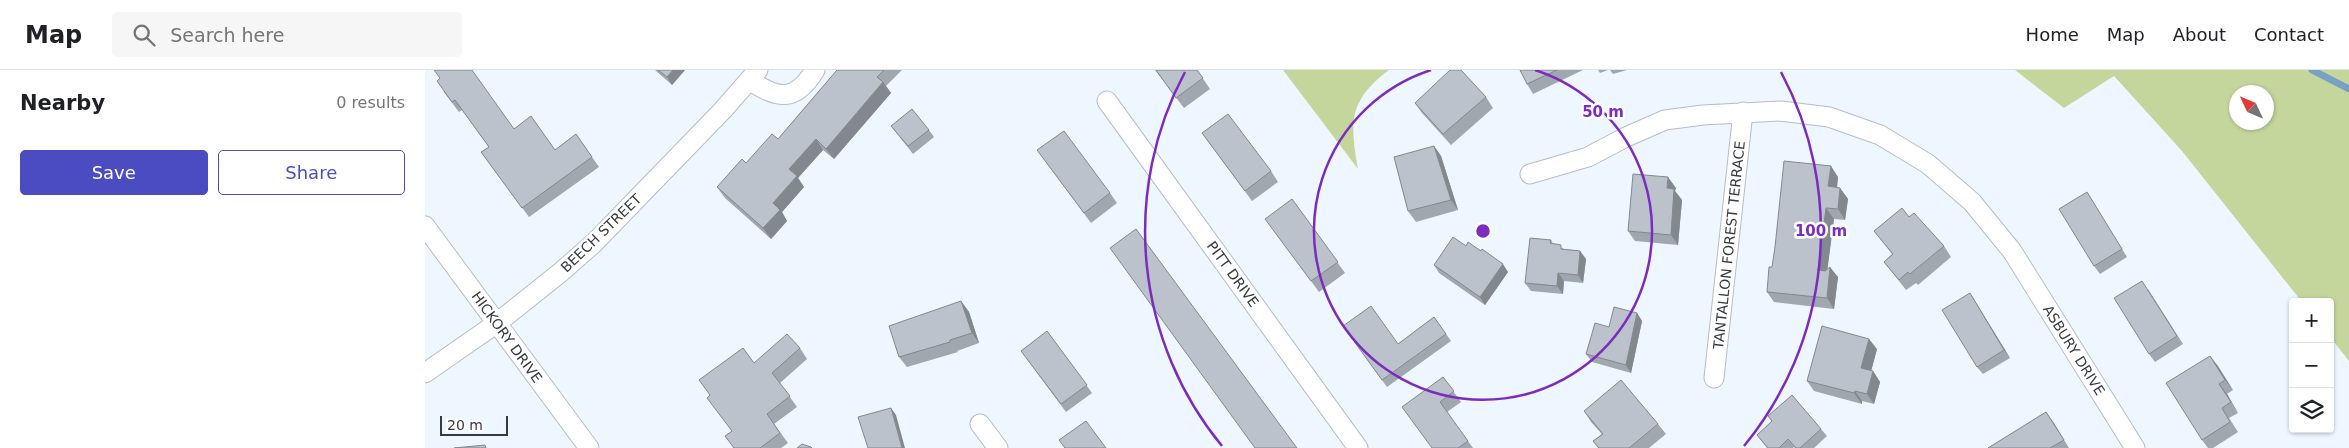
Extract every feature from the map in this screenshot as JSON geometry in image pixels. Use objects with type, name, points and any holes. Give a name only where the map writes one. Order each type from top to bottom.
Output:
[{"type":"street","points":[[753,75],[767,92],[777,95],[792,95],[807,82],[815,70]]},
{"type":"street","name":"BEECH STREET","points":[[425,373],[497,323],[595,243],[722,111],[753,75]]},
{"type":"street","name":"PITT DRIVE","points":[[1107,101],[1359,448]]},
{"type":"street","name":"ASBURY DRIVE","points":[[1530,174],[1588,157],[1626,137],[1665,120],[1743,112],[1781,111],[1829,117],[1880,135],[1928,164],[1972,202],[2012,251],[2135,448]]},
{"type":"street","name":"TANTALLON FOREST TERRACE","points":[[1714,378],[1743,112]]},
{"type":"street","name":"HICKORY DRIVE","points":[[425,226],[589,448]]},
{"type":"street","points":[[980,424],[998,448]]},
{"type":"green space","points":[[1283,70],[1389,70],[1366,92],[1355,114],[1353,125],[1358,169]]},
{"type":"green space","points":[[2015,70],[2349,70],[2349,361],[2334,342],[2334,298],[2299,298],[2182,151],[2114,76],[2064,108]]},
{"type":"building","points":[[434,70],[472,70],[514,129],[531,116],[555,150],[576,134],[592,157],[522,208],[481,152],[489,147],[455,100],[452,102],[437,81],[440,78]]},
{"type":"building","points":[[658,70],[673,70],[667,77]]},
{"type":"building","points":[[837,70],[884,70],[877,77],[883,82],[826,149],[816,139],[789,169],[797,176],[773,203],[780,210],[763,228],[717,187],[742,159],[746,163],[772,134],[778,139]]},
{"type":"building","points":[[1156,70],[1197,70],[1203,78],[1176,98]]},
{"type":"building","points":[[1450,70],[1461,70],[1486,97],[1443,134],[1415,103]]},
{"type":"building","points":[[1520,70],[1557,70],[1527,84]]},
{"type":"building","points":[[912,109],[929,130],[908,146],[891,126]]},
{"type":"building","points":[[1228,114],[1271,171],[1245,191],[1202,133]]},
{"type":"building","points":[[1064,131],[1110,193],[1084,213],[1037,150]]},
{"type":"building","points":[[1434,146],[1451,200],[1408,211],[1394,157]]},
{"type":"building","points":[[1784,161],[1831,166],[1828,186],[1840,188],[1838,209],[1826,208],[1818,270],[1825,271],[1830,267],[1827,298],[1767,292],[1769,267],[1772,267],[1775,247]]},
{"type":"building","points":[[1633,174],[1668,177],[1667,188],[1674,189],[1671,235],[1628,231]]},
{"type":"building","points":[[2087,192],[2122,249],[2094,266],[2059,209]]},
{"type":"building","points":[[1292,199],[1338,262],[1311,281],[1265,219]]},
{"type":"building","points":[[1902,208],[1909,217],[1914,213],[1944,246],[1910,274],[1908,272],[1899,280],[1884,262],[1893,254],[1874,231]]},
{"type":"building","points":[[1136,229],[1297,448],[1255,448],[1110,248]]},
{"type":"building","points":[[1453,237],[1466,246],[1468,242],[1481,251],[1482,249],[1503,264],[1480,297],[1434,265]]},
{"type":"building","points":[[1530,238],[1551,240],[1550,243],[1561,245],[1561,249],[1580,251],[1578,275],[1558,273],[1557,286],[1525,283]]},
{"type":"building","points":[[2142,281],[2177,336],[2149,354],[2114,298]]},
{"type":"building","points":[[1970,293],[2004,350],[1977,367],[1942,310]]},
{"type":"building","points":[[961,301],[972,333],[950,340],[950,342],[899,357],[889,326]]},
{"type":"building","points":[[1371,306],[1398,344],[1434,317],[1446,334],[1382,380],[1343,326]]},
{"type":"building","points":[[1614,307],[1637,313],[1626,365],[1586,354],[1595,323],[1609,327]]},
{"type":"building","points":[[1822,326],[1869,339],[1861,368],[1873,371],[1867,394],[1855,391],[1854,393],[1807,381]]},
{"type":"building","points":[[1047,331],[1087,385],[1061,404],[1021,351]]},
{"type":"building","points":[[787,334],[800,348],[772,373],[790,396],[767,414],[780,433],[760,448],[734,448],[725,436],[732,431],[707,398],[710,395],[699,380],[743,348],[754,363]]},
{"type":"building","points":[[2210,356],[2225,380],[2219,384],[2231,402],[2222,408],[2230,422],[2202,440],[2166,383]]},
{"type":"building","points":[[1443,377],[1454,391],[1440,402],[1468,441],[1458,448],[1432,448],[1402,407]]},
{"type":"building","points":[[1621,380],[1658,424],[1629,448],[1599,448],[1593,441],[1603,434],[1584,411]]},
{"type":"building","points":[[1792,395],[1821,429],[1800,448],[1796,448],[1788,439],[1779,448],[1768,448],[1757,435],[1772,421],[1768,416]]},
{"type":"building","points":[[891,408],[902,448],[868,448],[858,417]]},
{"type":"building","points":[[2046,412],[2064,440],[2050,448],[1988,448]]},
{"type":"building","points":[[1086,421],[1106,448],[1065,448],[1059,440]]},
{"type":"building","points":[[802,444],[811,447],[812,448],[797,448]]},
{"type":"building","points":[[485,445],[486,448],[454,448]]},
{"type":"waterway","points":[[2312,70],[2349,89]]}]
